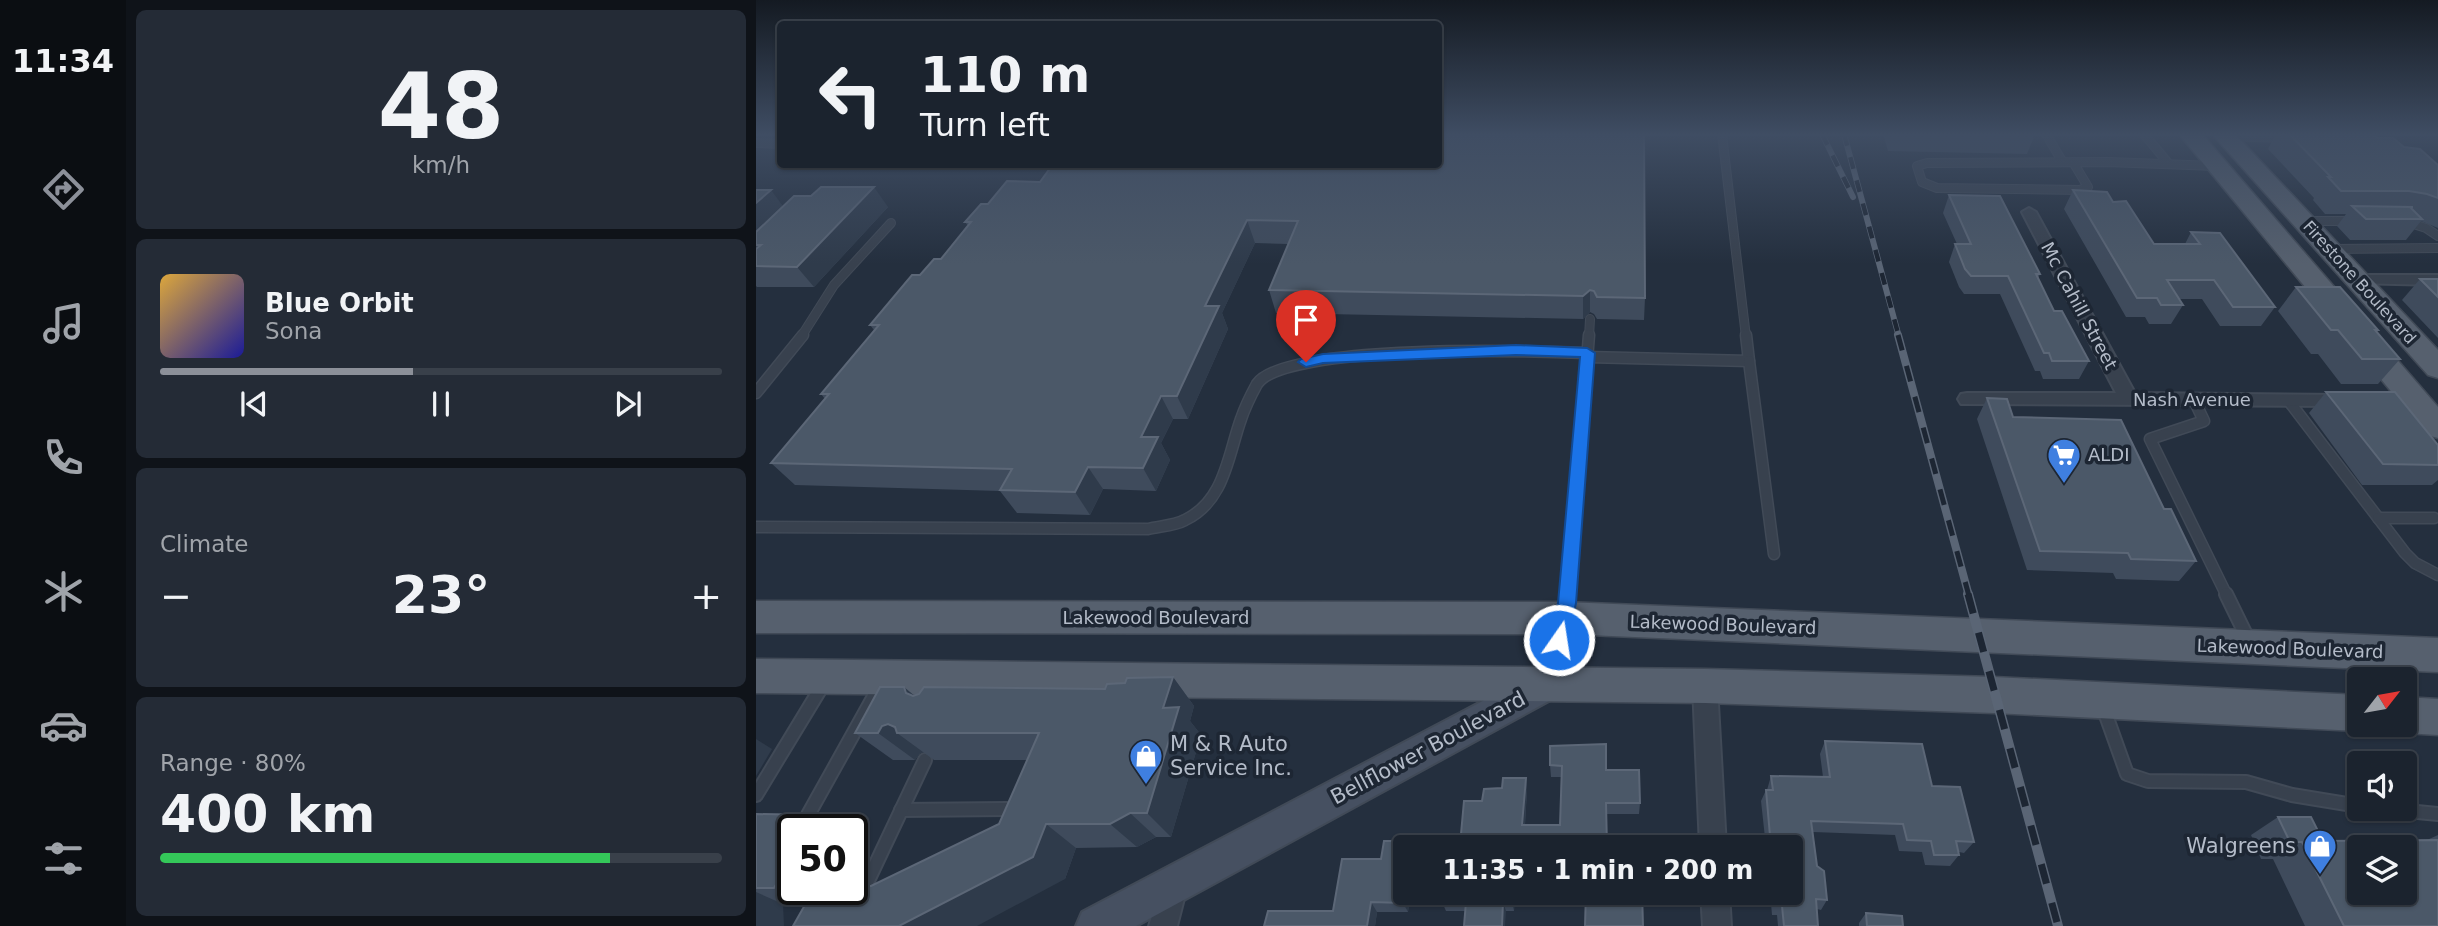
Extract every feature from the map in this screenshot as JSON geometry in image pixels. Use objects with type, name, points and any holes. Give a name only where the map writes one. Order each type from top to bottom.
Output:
[{"type":"main road","name":"Firestone Boulevard","points":[[2226,177],[2403,401],[2438,426]]},
{"type":"main road","points":[[2250,177],[2266,194],[2299,216]]},
{"type":"main road","name":"Firestone Boulevard","points":[[2262,177],[2438,368]]},
{"type":"main road","points":[[2255,211],[2299,235],[2332,272],[2359,280]]},
{"type":"main road","name":"Lakewood Boulevard","points":[[756,617],[1565,618],[2438,655]]},
{"type":"main road","name":"Bellflower Boulevard","points":[[1096,926],[1546,685],[1565,618]]},
{"type":"main road","points":[[756,676],[885,677],[965,683],[1704,686],[2101,700],[2347,712]]},
{"type":"street","name":"Mc Cahill Street","points":[[2029,212],[2129,400]]},
{"type":"street","points":[[2359,280],[2438,280]]},
{"type":"street","name":"Nash Avenue","points":[[1967,399],[2364,401]]},
{"type":"street","points":[[1704,686],[1712,835]]},
{"type":"street","points":[[1163,926],[1175,882]]},
{"type":"street","points":[[1716,905],[1717,926]]},
{"type":"lane","points":[[1727,177],[1774,554]]},
{"type":"lane","points":[[1921,177],[1922,182],[1937,188],[2080,190],[2088,187],[2082,177]]},
{"type":"lane","points":[[2299,216],[2359,221]]},
{"type":"lane","points":[[2396,220],[2414,223],[2438,236]]},
{"type":"lane","points":[[756,393],[824,306],[834,285],[891,223]]},
{"type":"lane","points":[[2331,249],[2438,248]]},
{"type":"lane","name":"Bellflower Boulevard","points":[[1565,618],[1590,319]]},
{"type":"lane","points":[[756,527],[1148,529],[1189,519],[1210,499],[1226,477],[1240,418],[1261,378],[1288,366],[1323,358],[1516,350],[1749,361]]},
{"type":"lane","points":[[2193,400],[2204,421],[2150,439],[2252,648]]},
{"type":"lane","points":[[2288,400],[2415,563],[2438,575]]},
{"type":"lane","points":[[2378,518],[2437,520]]},
{"type":"lane","points":[[756,795],[828,676]]},
{"type":"lane","points":[[809,814],[885,677]]},
{"type":"lane","points":[[2101,700],[2127,774],[2148,781],[2246,782],[2292,795],[2347,804]]},
{"type":"lane","points":[[868,880],[925,760]]},
{"type":"lane","points":[[901,810],[1007,809]]},
{"type":"lane","points":[[2417,812],[2438,814]]},
{"type":"building","points":[[1043,177],[1644,177],[1645,298],[1597,297],[1594,291],[1590,290],[1583,296],[1269,290],[1298,221],[1247,220],[1205,306],[1219,306],[1177,396],[1161,396],[1141,437],[1158,437],[1143,468],[1088,467],[1075,492],[1000,490],[1012,469],[771,463],[829,394],[821,394],[879,325],[870,325],[912,275],[920,275],[934,259],[941,259],[971,222],[965,222],[981,204],[988,204],[1007,181],[1040,182]]},
{"type":"building","points":[[2328,177],[2438,177],[2438,198],[2409,191],[2341,191]]},
{"type":"building","points":[[821,187],[874,187],[797,267],[756,266],[756,249],[761,245],[756,245],[756,232],[794,196],[811,196]]},
{"type":"building","points":[[756,190],[771,190],[756,203]]},
{"type":"building","points":[[2073,190],[2107,192],[2113,202],[2126,201],[2154,244],[2200,244],[2191,232],[2220,233],[2275,307],[2233,307],[2214,280],[2167,280],[2183,305],[2161,305],[2157,298],[2137,298]]},
{"type":"building","points":[[1949,195],[2000,196],[2040,274],[2036,274],[2054,311],[2062,311],[2089,361],[2052,361],[2049,353],[2044,353],[2008,276],[1971,276],[1965,269],[1955,244],[1971,244]]},
{"type":"building","points":[[2352,206],[2413,207],[2410,207],[2422,219],[2366,219]]},
{"type":"building","points":[[2420,279],[2438,279],[2438,297]]},
{"type":"building","points":[[2296,287],[2340,287],[2400,359],[2362,359],[2338,330],[2331,330]]},
{"type":"building","points":[[2326,392],[2395,392],[2438,445],[2438,465],[2383,464]]},
{"type":"building","name":"ALDI","points":[[1987,398],[2007,399],[2013,417],[2121,420],[2164,509],[2171,509],[2196,561],[2131,559],[2128,553],[2040,551]]},
{"type":"building","points":[[1173,677],[1163,708],[1179,707],[1147,813],[1130,813],[1110,824],[1046,824],[1033,857],[899,926],[793,926],[805,905],[868,905],[868,886],[999,824],[1039,733],[897,733],[895,727],[888,724],[882,726],[878,733],[855,733],[880,687],[904,687],[906,693],[913,696],[919,694],[924,687],[1105,689],[1107,684],[1125,683],[1127,678]]},
{"type":"building","points":[[1825,741],[1922,744],[1932,786],[1960,787],[1974,842],[1956,841],[1959,855],[1934,855],[1931,841],[1907,840],[1903,824],[1811,821],[1817,866],[1824,871],[1827,900],[1816,899],[1818,926],[1784,926],[1782,906],[1777,905],[1803,905],[1803,835],[1770,835],[1766,790],[1773,790],[1771,776],[1830,777]]},
{"type":"building","points":[[1606,744],[1606,770],[1639,770],[1640,803],[1606,803],[1607,835],[1410,835],[1461,834],[1464,801],[1482,801],[1484,789],[1502,788],[1503,778],[1526,778],[1522,825],[1560,825],[1562,766],[1550,765],[1550,746]]},
{"type":"building","points":[[756,814],[777,814],[777,883],[774,888],[756,888]]},
{"type":"building","points":[[2278,817],[2311,817],[2323,841],[2347,841],[2347,905],[2417,905],[2417,840],[2438,840],[2438,926],[2344,926],[2302,842],[2290,842]]},
{"type":"building","points":[[1384,841],[1393,841],[1393,903],[1371,902],[1367,926],[1264,926],[1268,911],[1333,911],[1342,859],[1381,859]]},
{"type":"building","points":[[1466,905],[1503,905],[1502,926],[1464,926]]},
{"type":"building","points":[[1586,905],[1642,905],[1643,926],[1585,926]]},
{"type":"building","points":[[1866,913],[1902,916],[1903,926],[1867,926]]},
{"type":"railway","points":[[1843,177],[1853,197]]},
{"type":"railway","points":[[1856,177],[1899,337]]},
{"type":"railway","points":[[1898,335],[1969,596]]},
{"type":"railway","points":[[1968,594],[2058,926]]},
{"type":"place","name":"ALDI","points":[[2064,485]]},
{"type":"place","name":"M & R Auto Service Inc.","points":[[1146,786]]},
{"type":"place","name":"Walgreens","points":[[2320,876]]},
{"type":"route","points":[[1306,362],[1323,358],[1516,350],[1587,353],[1567,603],[1559,640]]}]
